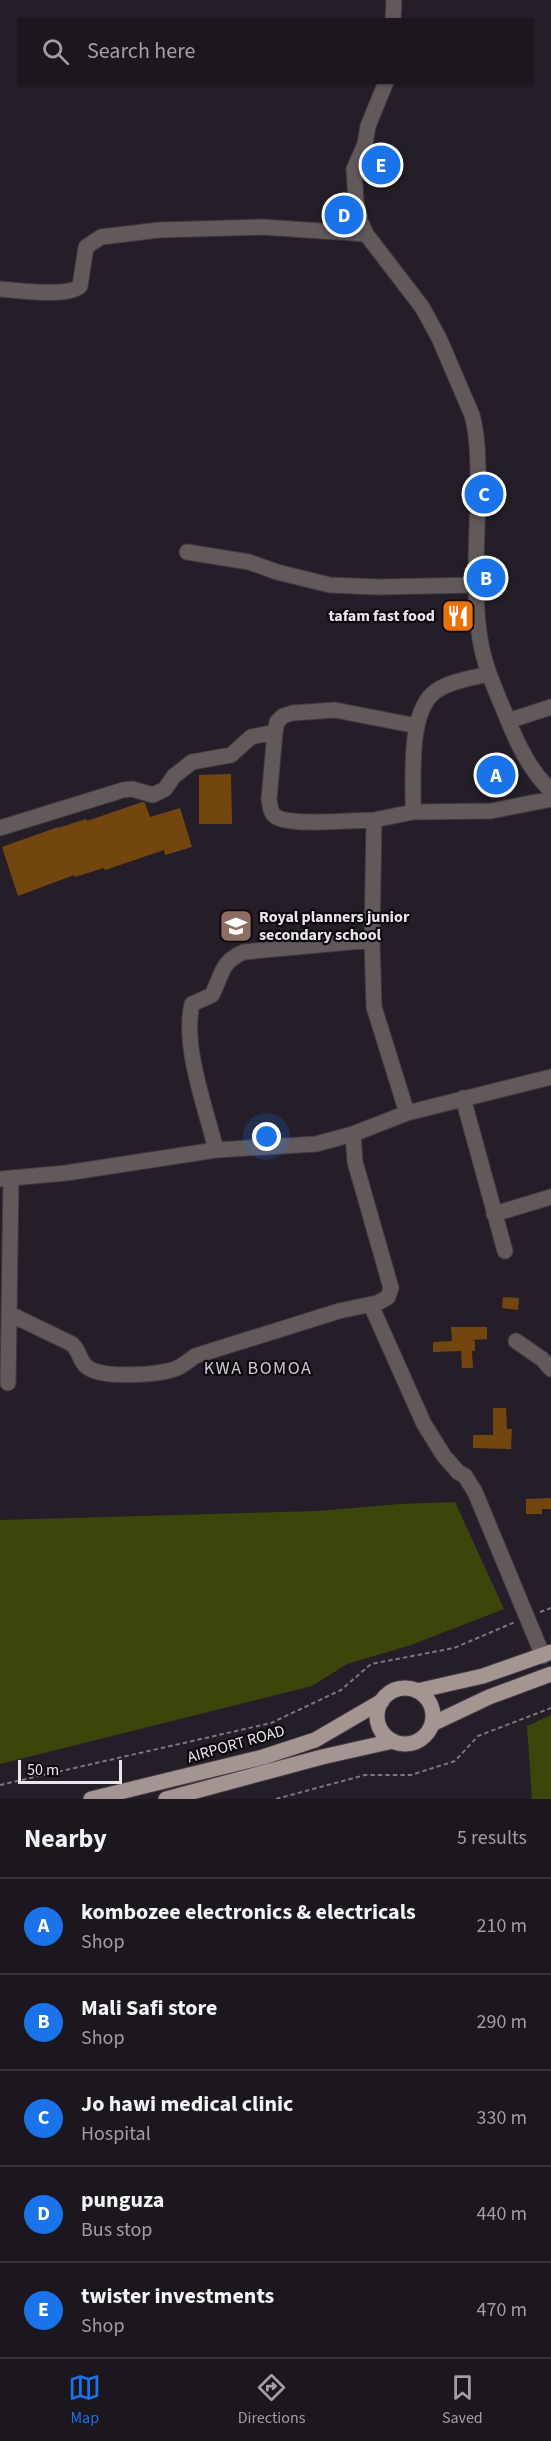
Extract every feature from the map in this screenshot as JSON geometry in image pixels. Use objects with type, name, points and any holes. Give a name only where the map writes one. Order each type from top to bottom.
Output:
[{"type":"main road","points":[[417,1691],[483,1676],[547,1654]]},
{"type":"main road","points":[[432,1724],[489,1697],[551,1674]]},
{"type":"main road","points":[[167,1799],[322,1757],[393,1741],[409,1744],[417,1741],[423,1737],[432,1724],[433,1716],[429,1701],[417,1691],[409,1688],[394,1690],[378,1708],[378,1724],[381,1731],[393,1741]]},
{"type":"main road","name":"AIRPORT ROAD","points":[[91,1799],[263,1757],[315,1740],[382,1701]]},
{"type":"street","points":[[393,0],[393,18]]},
{"type":"street","points":[[385,84],[354,169],[356,201],[366,234],[422,307],[440,338],[472,415],[478,465],[477,585],[480,640],[489,674],[508,721],[529,765],[551,791]]},
{"type":"street","points":[[0,289],[60,292],[77,289],[80,286],[86,247],[101,237],[159,230],[262,227],[366,234]]},
{"type":"street","points":[[187,552],[249,562],[286,575],[330,585],[377,587],[477,585]]},
{"type":"street","points":[[413,812],[417,726],[428,698],[448,685],[489,674]]},
{"type":"street","points":[[508,721],[551,707]]},
{"type":"street","points":[[417,726],[334,710],[291,713],[283,716],[277,722],[275,732],[269,799],[271,810],[275,816],[300,822],[374,820],[413,812],[491,811],[551,800]]},
{"type":"street","points":[[0,828],[123,790],[132,789],[153,795],[165,789],[174,776],[192,762],[231,755],[251,736],[275,732]]},
{"type":"street","points":[[374,820],[372,940],[374,1007],[378,1026],[407,1113]]},
{"type":"street","points":[[216,1150],[195,1068],[191,1038],[192,1004],[212,995],[225,964],[232,957],[244,952],[372,940]]},
{"type":"street","points":[[8,1383],[10,1314],[5,1178],[66,1173],[216,1150],[298,1146],[352,1134],[407,1113],[551,1077]]},
{"type":"street","points":[[463,1098],[505,1251]]},
{"type":"street","points":[[10,1314],[46,1334],[72,1344],[79,1349],[84,1364],[93,1371],[113,1374],[152,1373],[177,1368],[195,1356],[339,1311],[377,1303],[388,1297],[391,1288],[355,1162],[352,1134]]},
{"type":"street","points":[[494,1214],[551,1197]]},
{"type":"street","points":[[377,1303],[373,1308],[374,1312],[416,1408],[444,1456],[465,1476],[475,1492],[527,1617],[547,1654]]},
{"type":"street","points":[[516,1341],[542,1359],[551,1369]]},
{"type":"street","points":[[167,1781],[167,1799]]},
{"type":"path","points":[[0,1785],[271,1723],[341,1690],[371,1664],[454,1648],[551,1608]]},
{"type":"path","points":[[276,1799],[366,1775],[411,1775],[455,1761],[478,1736],[551,1708]]},
{"type":"green space","points":[[455,1502],[504,1609],[411,1645],[347,1664],[312,1686],[0,1764],[0,1520],[317,1511]]},
{"type":"green space","points":[[551,1715],[551,1799],[532,1799],[527,1726]]},
{"type":"building","points":[[231,774],[232,824],[199,824],[199,775]]},
{"type":"building","points":[[142,802],[145,803],[150,817],[180,808],[192,847],[165,855],[164,850],[105,870],[104,868],[75,877],[74,875],[18,896],[2,847],[58,827],[86,819],[87,821]]},
{"type":"building","points":[[503,1297],[519,1298],[518,1310],[502,1308]]},
{"type":"building","points":[[451,1327],[487,1327],[487,1339],[472,1340],[475,1341],[475,1351],[472,1351],[473,1368],[462,1368],[461,1351],[433,1352],[433,1342],[452,1341]]},
{"type":"building","points":[[493,1408],[506,1408],[507,1429],[512,1429],[511,1449],[473,1448],[473,1435],[493,1435]]},
{"type":"building","points":[[551,1498],[551,1509],[542,1509],[542,1514],[526,1514],[526,1499]]},
{"type":"place","name":"twister investments","points":[[381,165]]},
{"type":"place","name":"punguza","points":[[344,215]]},
{"type":"place","name":"Jo hawi medical clinic","points":[[484,494]]},
{"type":"place","name":"Mali Safi store","points":[[486,578]]},
{"type":"place","name":"tafam fast food","points":[[458,616]]},
{"type":"place","name":"kombozee electronics & electricals","points":[[496,775]]},
{"type":"place","name":"Royal planners junior secondary school","points":[[236,926]]},
{"type":"district","name":"KWA BOMOA","points":[[258,1368]]}]
